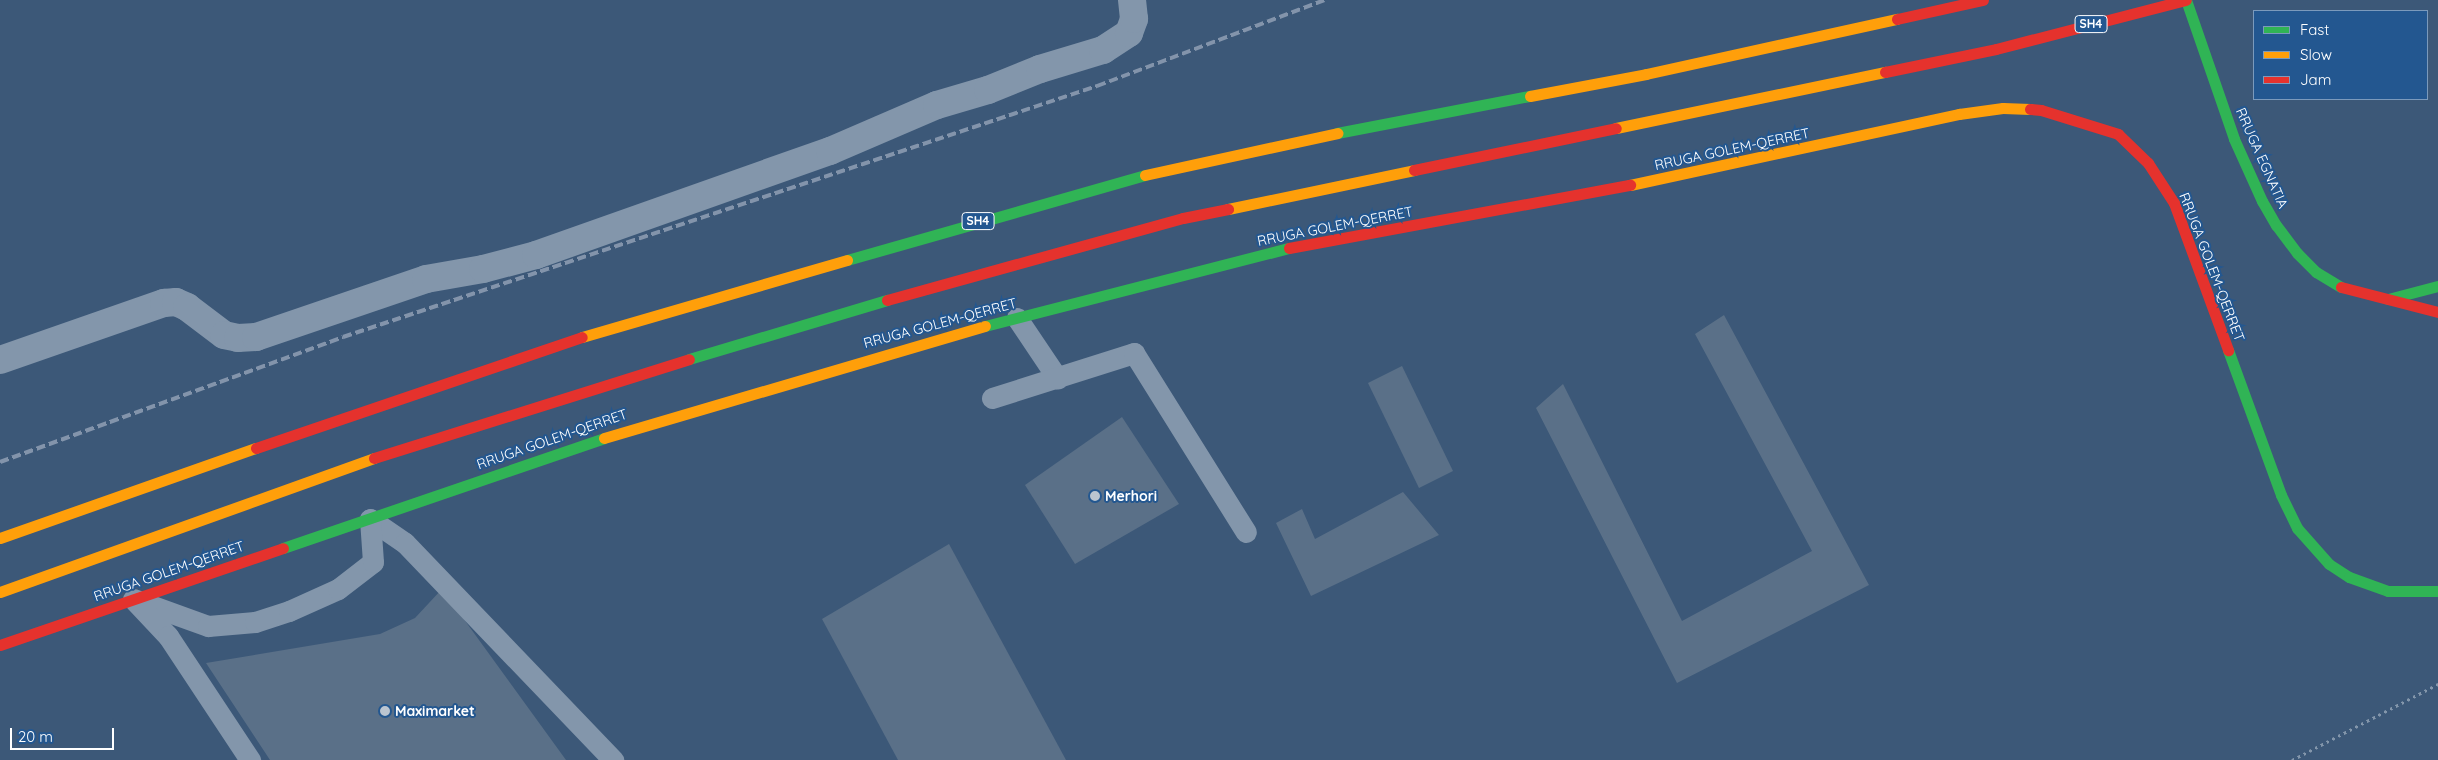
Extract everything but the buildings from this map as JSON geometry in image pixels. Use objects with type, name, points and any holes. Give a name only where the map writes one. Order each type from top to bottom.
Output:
[{"type":"main road","name":"SH4","points":[[0,538],[345,416],[567,341],[1079,192],[1192,164],[1385,123],[1646,74],[1983,0]]},
{"type":"main road","name":"SH4","points":[[0,592],[371,460],[583,391],[815,320],[1183,218],[1996,49],[2186,0]]},
{"type":"main road","name":"RRUGA EGNATIA","points":[[2186,0],[2234,139],[2271,217],[2297,253],[2316,272],[2340,287],[2364,296],[2438,312]]},
{"type":"main road","name":"RRUGA GOLEM-QERRET","points":[[0,645],[38,630],[134,600],[639,426],[1017,318],[1269,252],[1579,196],[1959,114],[2003,108],[2042,110],[2118,134],[2148,164],[2174,203],[2281,495],[2297,528],[2329,564],[2349,577],[2388,591],[2438,591]]},
{"type":"main road","name":"RRUGA EGNATIA","points":[[2387,300],[2438,286]]},
{"type":"street","points":[[0,360],[164,303],[176,302],[187,307],[224,335],[238,338],[256,337],[426,279],[483,269],[536,255],[830,151],[937,105],[988,90],[1040,69],[1103,50],[1130,33],[1134,19],[1132,0]]},
{"type":"lane","points":[[1017,318],[1058,379]]},
{"type":"lane","points":[[992,398],[1058,379],[1134,353],[1246,532]]},
{"type":"lane","points":[[134,600],[208,626],[255,622],[289,611],[338,589],[373,562],[370,519]]},
{"type":"lane","points":[[370,519],[405,543],[613,760]]},
{"type":"lane","points":[[134,600],[168,636],[250,760]]},
{"type":"path","points":[[2292,760],[2438,684]]},
{"type":"railway","points":[[0,462],[343,337],[1097,86],[1324,0]]},
{"type":"traffic: fast","points":[[2186,0],[2234,139],[2262,201],[2276,225],[2297,253],[2316,272],[2341,287]]},
{"type":"traffic: fast","points":[[1337,133],[1530,96]]},
{"type":"traffic: fast","points":[[847,260],[1145,175]]},
{"type":"traffic: fast","points":[[985,326],[1289,248]]},
{"type":"traffic: fast","points":[[2388,299],[2438,286]]},
{"type":"traffic: fast","points":[[689,359],[887,300]]},
{"type":"traffic: fast","points":[[2228,350],[2281,495],[2297,528],[2329,564],[2349,577],[2388,591],[2438,591]]},
{"type":"traffic: fast","points":[[283,548],[604,438]]},
{"type":"traffic: slow","points":[[1530,96],[1646,74],[1897,19]]},
{"type":"traffic: slow","points":[[1616,128],[1885,72]]},
{"type":"traffic: slow","points":[[1630,185],[1959,114],[2003,108],[2030,109]]},
{"type":"traffic: slow","points":[[1145,175],[1337,133]]},
{"type":"traffic: slow","points":[[1228,209],[1414,170]]},
{"type":"traffic: slow","points":[[582,337],[847,260]]},
{"type":"traffic: slow","points":[[604,438],[985,326]]},
{"type":"traffic: slow","points":[[0,538],[256,448]]},
{"type":"traffic: slow","points":[[0,592],[374,458]]},
{"type":"traffic: jam","points":[[1897,19],[1983,0]]},
{"type":"traffic: jam","points":[[1885,72],[1996,49],[2186,0]]},
{"type":"traffic: jam","points":[[2030,109],[2041,110],[2118,134],[2148,163],[2174,203],[2228,350]]},
{"type":"traffic: jam","points":[[1414,170],[1616,128]]},
{"type":"traffic: jam","points":[[1289,248],[1630,185]]},
{"type":"traffic: jam","points":[[887,300],[1183,218],[1228,209]]},
{"type":"traffic: jam","points":[[2341,287],[2438,312]]},
{"type":"traffic: jam","points":[[256,448],[582,337]]},
{"type":"traffic: jam","points":[[374,458],[689,359]]},
{"type":"traffic: jam","points":[[0,645],[283,548]]},
{"type":"place","name":"Merhori","points":[[1095,496]]},
{"type":"place","name":"Maximarket","points":[[385,711]]}]
